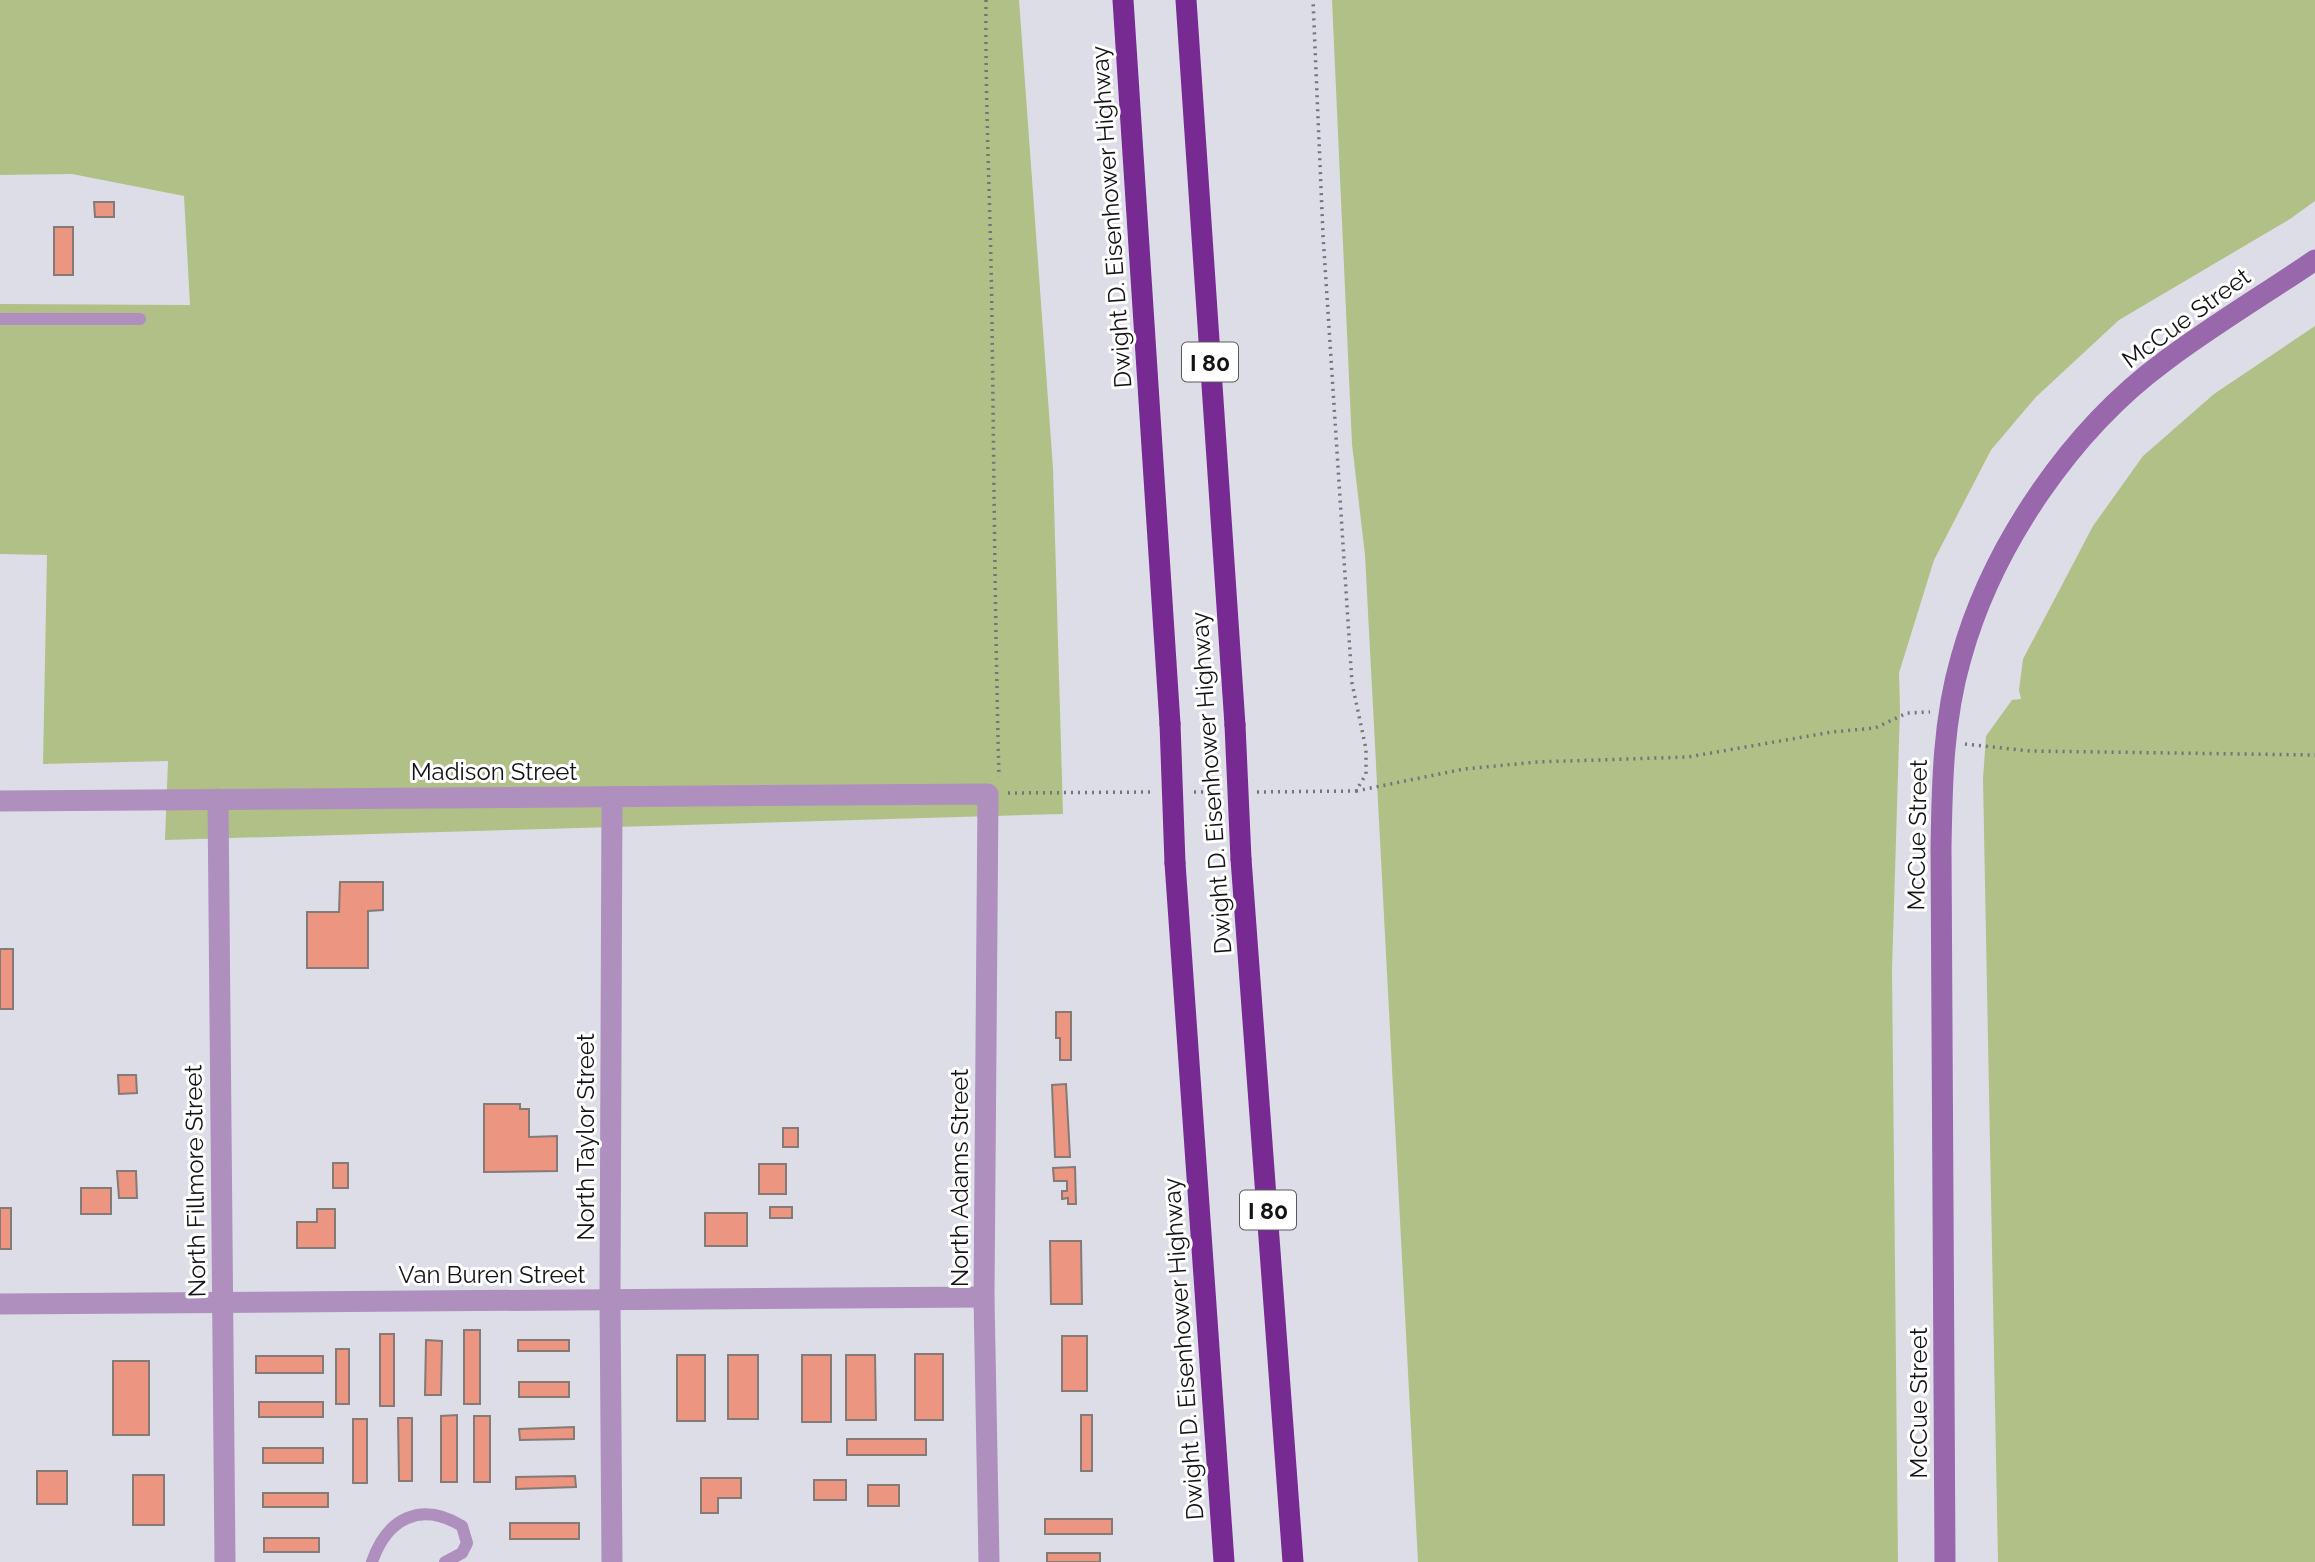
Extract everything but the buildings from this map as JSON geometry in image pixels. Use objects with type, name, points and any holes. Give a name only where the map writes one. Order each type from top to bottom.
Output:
[{"type":"highway","name":"Dwight D. Eisenhower Highway","points":[[1123,0],[1170,724],[1175,863],[1224,1562]]},
{"type":"highway","name":"Dwight D. Eisenhower Highway","points":[[1186,0],[1235,725],[1241,859],[1293,1562]]},
{"type":"main road","name":"McCue Street","points":[[1945,1562],[1942,771],[1960,660],[1971,625],[1999,558],[2031,505],[2071,453],[2113,407],[2163,362],[2315,260]]},
{"type":"street","name":"Madison Street","points":[[0,801],[994,793]]},
{"type":"street","name":"North Adams Street","points":[[989,1562],[984,1297],[994,793]]},
{"type":"street","name":"North Taylor Street","points":[[612,797],[612,1562]]},
{"type":"street","name":"North Fillmore Street","points":[[218,799],[225,1562]]},
{"type":"street","name":"Van Buren Street","points":[[0,1304],[984,1297]]},
{"type":"lane","points":[[0,320],[140,319]]},
{"type":"lane","points":[[372,1562],[377,1545],[390,1529],[401,1520],[425,1515],[446,1516],[462,1526],[467,1543],[462,1553],[445,1562]]},
{"type":"path","points":[[986,0],[986,141],[992,320],[994,793],[1165,792]]},
{"type":"path","points":[[1313,0],[1323,235],[1352,683],[1366,748],[1366,774],[1356,791]]},
{"type":"path","points":[[1247,792],[1356,791],[1464,769],[1525,763],[1688,757],[1819,734],[1875,728],[1907,713],[1950,710]]},
{"type":"path","points":[[1946,742],[2030,751],[2315,755]]},
{"type":"path","points":[[1192,792],[1220,792]]},
{"type":"green space","points":[[0,0],[1019,0],[1053,468],[1063,814],[165,840],[168,761],[43,764],[47,555],[0,554],[0,304],[190,305],[184,196],[72,174],[0,175]]},
{"type":"green space","points":[[1332,0],[2315,0],[2315,201],[2290,219],[2119,320],[2036,397],[1991,450],[1934,560],[1899,673],[1892,970],[1898,1562],[1418,1562],[1365,555],[1352,444]]},
{"type":"green space","points":[[2315,326],[2315,1562],[1998,1562],[1983,779],[1986,736],[2012,700],[2021,699],[2019,690],[2023,659],[2093,526],[2143,456],[2214,394]]}]
